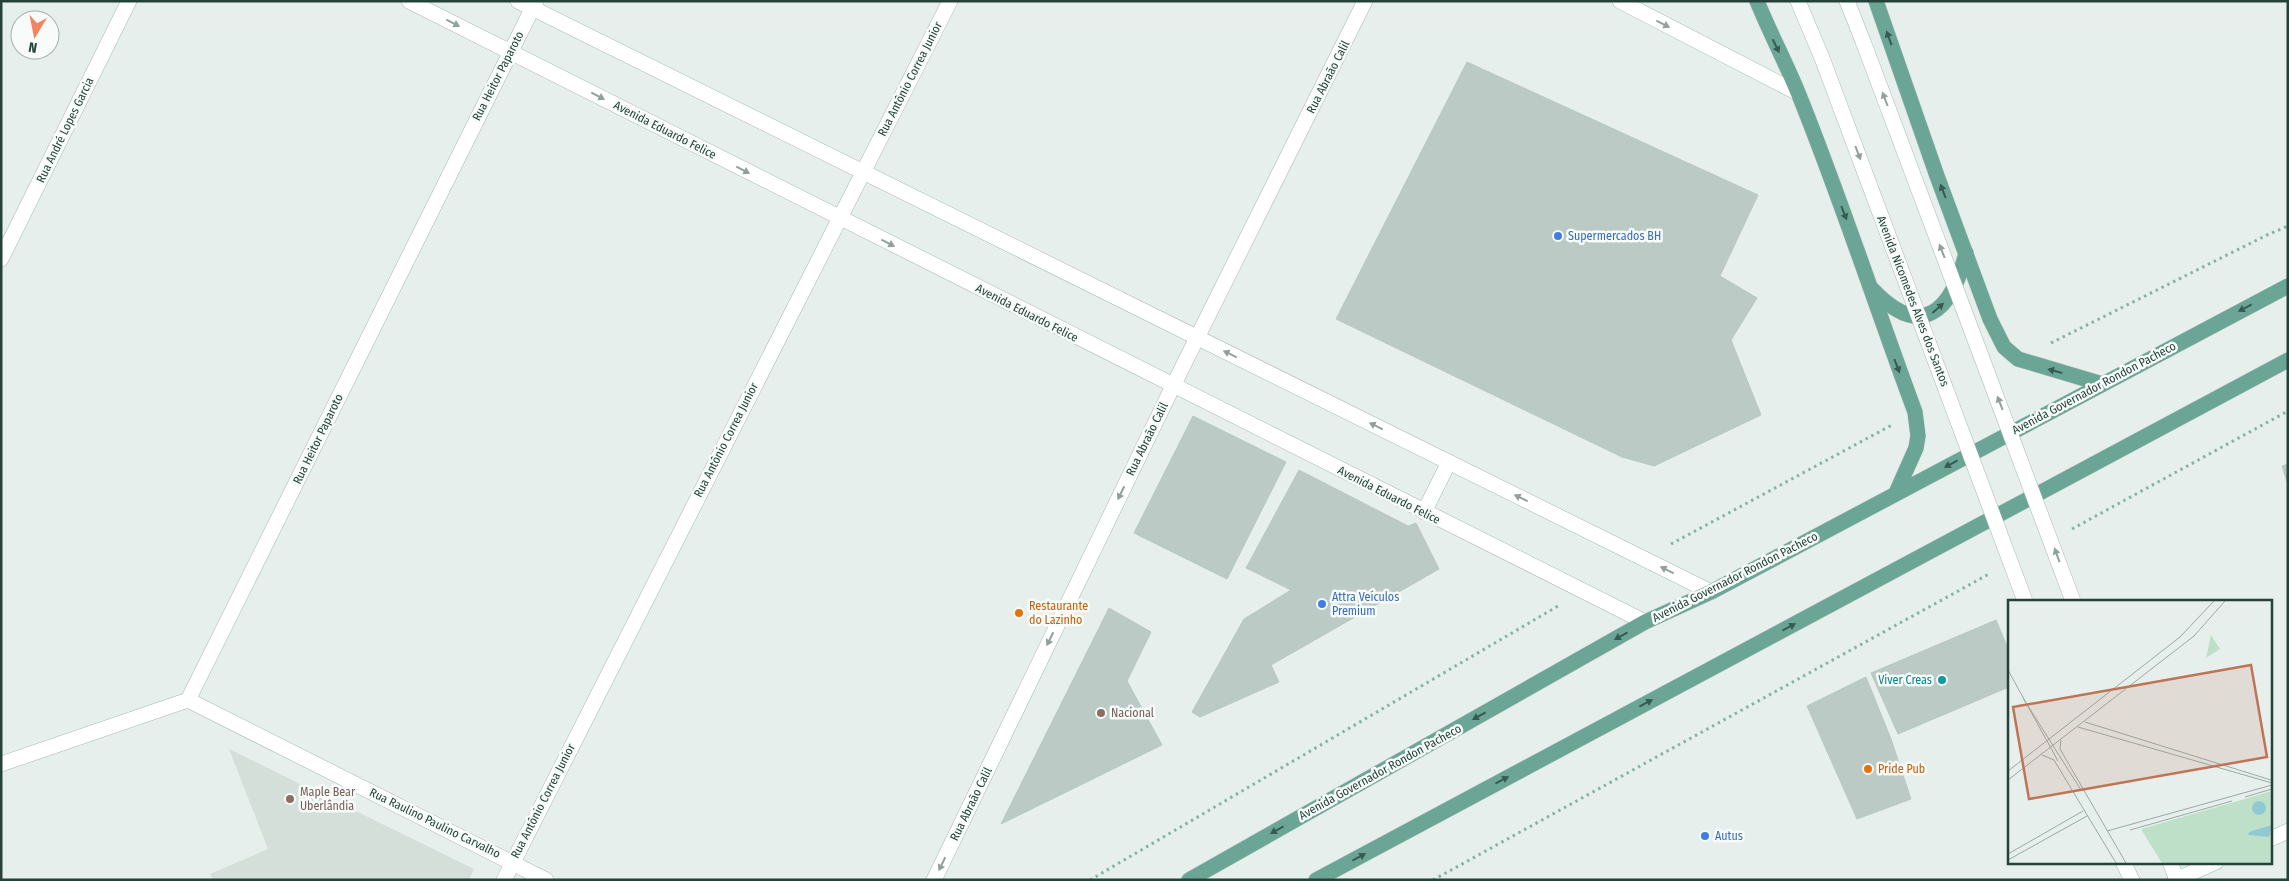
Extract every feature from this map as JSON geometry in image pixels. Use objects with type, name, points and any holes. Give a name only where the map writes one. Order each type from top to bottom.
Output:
[{"type":"main road","points":[[1758,1],[1771,36],[1798,94],[1859,253],[1868,284],[1915,412],[1918,436],[1916,448],[1896,493]]},
{"type":"main road","points":[[1876,1],[1990,319],[2004,347],[2018,359],[2102,384]]},
{"type":"main road","points":[[1868,284],[1886,304],[1898,310],[1921,316],[1931,314],[1940,309],[1949,298],[1962,268],[1966,253]]},
{"type":"main road","name":"Avenida Governador Rondon Pacheco","points":[[1189,880],[1645,622],[1710,592],[2288,286]]},
{"type":"main road","points":[[1316,880],[2288,360]]},
{"type":"street","name":"Rua André Lopes Garcia","points":[[1,259],[130,1]]},
{"type":"street","name":"Avenida Eduardo Felice","points":[[409,1],[1645,622]]},
{"type":"street","name":"Rua Antônio Correa Junior","points":[[504,880],[950,1]]},
{"type":"street","name":"Rua Abraão Calil","points":[[934,880],[1173,386],[1366,1]]},
{"type":"street","points":[[1620,1],[1798,94]]},
{"type":"street","name":"Avenida Nicomedes Alves dos Santos","points":[[1798,1],[1822,58],[2025,600]]},
{"type":"street","points":[[1847,1],[2074,600]]},
{"type":"street","name":"Rua Heitor Paparoto","points":[[188,700],[510,52],[529,4]]},
{"type":"street","points":[[529,4],[863,172],[1710,592]]},
{"type":"street","points":[[1424,512],[1449,462]]},
{"type":"street","points":[[1,764],[188,700]]},
{"type":"street","name":"Rua Raulino Paulino Carvalho","points":[[188,700],[546,880]]},
{"type":"street","points":[[2272,838],[2288,831]]},
{"type":"street","points":[[2171,864],[2176,880],[2212,864]]},
{"type":"path","points":[[2018,359],[2267,234],[2288,226]]},
{"type":"path","points":[[2064,534],[2288,411]]},
{"type":"path","points":[[1645,559],[1915,412]]},
{"type":"path","points":[[1433,880],[1994,572]]},
{"type":"path","points":[[1090,880],[1582,592]]},
{"type":"shaded area","name":"Maple Bear Uberlândia","points":[[229,749],[474,869],[469,880],[213,880],[210,874],[268,849]]},
{"type":"building","name":"Supermercados BH","points":[[1467,62],[1758,195],[1720,276],[1757,298],[1731,340],[1761,415],[1654,466],[1622,457],[1336,319]]},
{"type":"building","points":[[1193,416],[1286,462],[1227,579],[1134,533]]},
{"type":"building","points":[[2288,464],[2288,485],[2282,466]]},
{"type":"building","name":"Attra Veículos Premium","points":[[1299,470],[1408,526],[1416,523],[1439,569],[1271,665],[1279,682],[1200,717],[1192,712],[1244,619],[1291,590],[1246,568]]},
{"type":"building","name":"Nacional","points":[[1109,608],[1151,632],[1127,681],[1162,745],[1001,824]]},
{"type":"building","name":"Viver Creas","points":[[1996,620],[2008,649],[2008,687],[1898,734],[1871,673]]},
{"type":"building","name":"Pride Pub","points":[[1866,677],[1891,739],[1911,799],[1857,819],[1807,706]]},
{"type":"place","name":"Supermercados BH","points":[[1558,236]]},
{"type":"place","name":"Attra Veículos Premium","points":[[1322,604]]},
{"type":"place","name":"Restaurante do Lazinho","points":[[1019,613]]},
{"type":"place","name":"Viver Creas","points":[[1942,680]]},
{"type":"place","name":"Nacional","points":[[1101,713]]},
{"type":"place","name":"Pride Pub","points":[[1868,769]]},
{"type":"place","name":"Maple Bear Uberlândia","points":[[290,799]]},
{"type":"place","name":"Autus","points":[[1705,836]]}]
